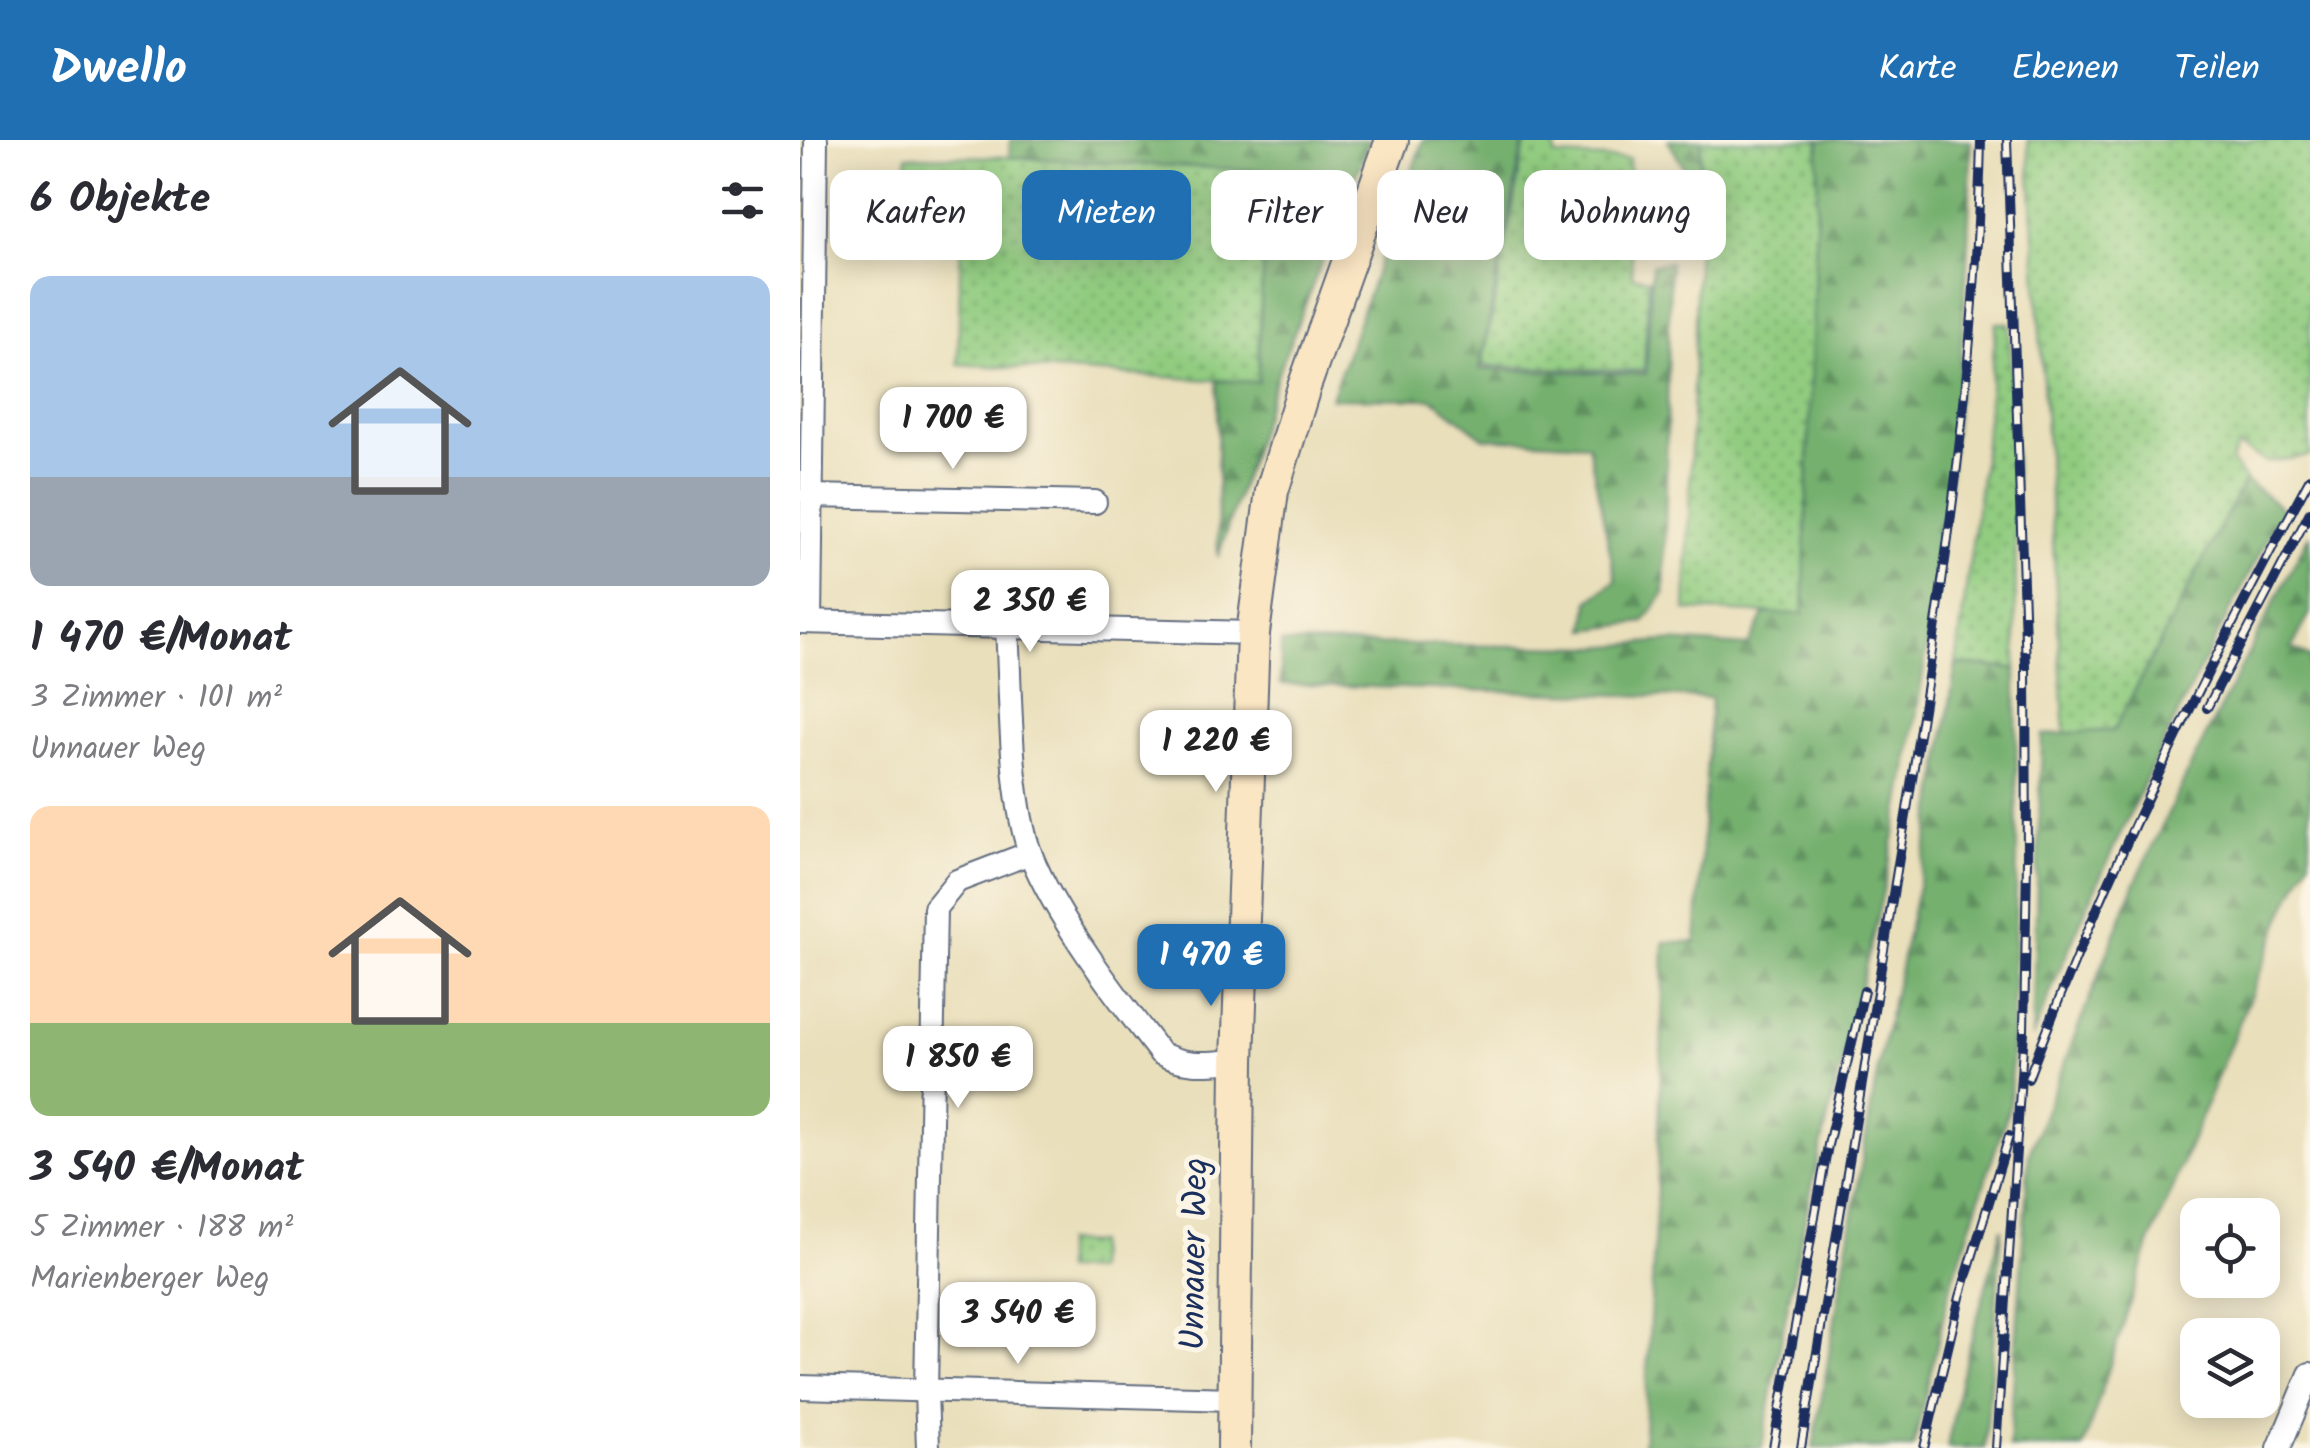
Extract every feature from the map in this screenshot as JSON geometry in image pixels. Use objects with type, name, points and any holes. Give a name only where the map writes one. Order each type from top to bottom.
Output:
[{"type":"street","points":[[816,140],[805,622],[1253,632]]},
{"type":"street","name":"Unnauer Weg","points":[[1234,1448],[1238,1061],[1253,632],[1272,491],[1304,387],[1392,140]]},
{"type":"street","points":[[810,496],[1095,502]]},
{"type":"street","points":[[1007,628],[1017,782],[1030,853],[1067,921],[1160,1053],[1195,1065],[1238,1061]]},
{"type":"street","points":[[928,1448],[936,908],[957,881],[1030,853]]},
{"type":"street","points":[[2280,1448],[2310,1374]]},
{"type":"street","points":[[800,1387],[1234,1399]]},
{"type":"green space","points":[[1010,140],[1370,140],[1357,173],[1009,157]]},
{"type":"green space","points":[[1423,140],[1524,140],[1504,244],[1504,170],[1412,170]]},
{"type":"green space","points":[[1668,140],[1701,140],[1700,170],[1685,170]]},
{"type":"green space","points":[[1701,140],[1819,140],[1803,615],[1686,610],[1697,260],[1726,260],[1726,170],[1700,170]]},
{"type":"green space","points":[[1819,140],[1971,140],[1958,390],[1940,556],[1893,846],[1813,1181],[1762,1448],[1643,1448],[1658,1173],[1664,942],[1696,942],[1711,698],[1281,684],[1281,643],[1597,647],[1666,641],[1748,646],[1765,613],[1803,614]]},
{"type":"green space","points":[[2028,140],[2310,140],[2310,456],[2267,462],[2238,446],[2231,461],[2245,480],[2114,730],[2065,734]]},
{"type":"green space","points":[[1525,144],[1554,144],[1556,156],[1629,159],[1629,170],[1524,170],[1524,260],[1632,260],[1632,276],[1649,279],[1644,371],[1482,366]]},
{"type":"green space","points":[[907,156],[1266,170],[1211,170],[1211,260],[1263,260],[1258,383],[958,364],[960,260],[1002,260],[1002,170],[906,170]]},
{"type":"green space","points":[[1263,260],[1323,260],[1276,378],[1218,557],[1217,380],[1258,382]]},
{"type":"green space","points":[[1380,260],[1501,260],[1480,369],[1646,374],[1652,265],[1670,262],[1664,594],[1644,622],[1586,630],[1589,601],[1616,580],[1588,444],[1484,438],[1433,399],[1331,398]]},
{"type":"green space","points":[[1996,323],[2009,323],[2016,669],[1956,664],[1983,462]]},
{"type":"green space","points":[[2245,480],[2283,509],[2150,770],[2032,1038],[2042,735],[2114,730]]},
{"type":"green space","points":[[2310,533],[2310,613],[2292,648],[2310,657],[2310,859],[2286,908],[2150,1242],[2083,1448],[2009,1448],[2029,1153],[2134,885]]},
{"type":"green space","points":[[1956,664],[2016,669],[2017,858],[2010,1105],[1950,1289],[1913,1448],[1813,1448],[1878,1067],[1929,836]]},
{"type":"green space","points":[[2002,1228],[1985,1448],[1947,1448],[1961,1378]]},
{"type":"green space","points":[[1064,1242],[1096,1243],[1095,1271],[1064,1270]]},
{"type":"railway","points":[[1801,1448],[1941,586],[1972,319],[1981,140]]},
{"type":"railway","points":[[1996,1448],[2024,1031],[2027,860],[2026,667],[2007,140]]},
{"type":"railway","points":[[2028,1079],[2090,925],[2158,774],[2310,478]]},
{"type":"railway","points":[[2207,708],[2310,512]]},
{"type":"railway","points":[[1773,1448],[1828,1145],[1864,991]]},
{"type":"railway","points":[[1924,1448],[1960,1297],[2009,1136]]}]
